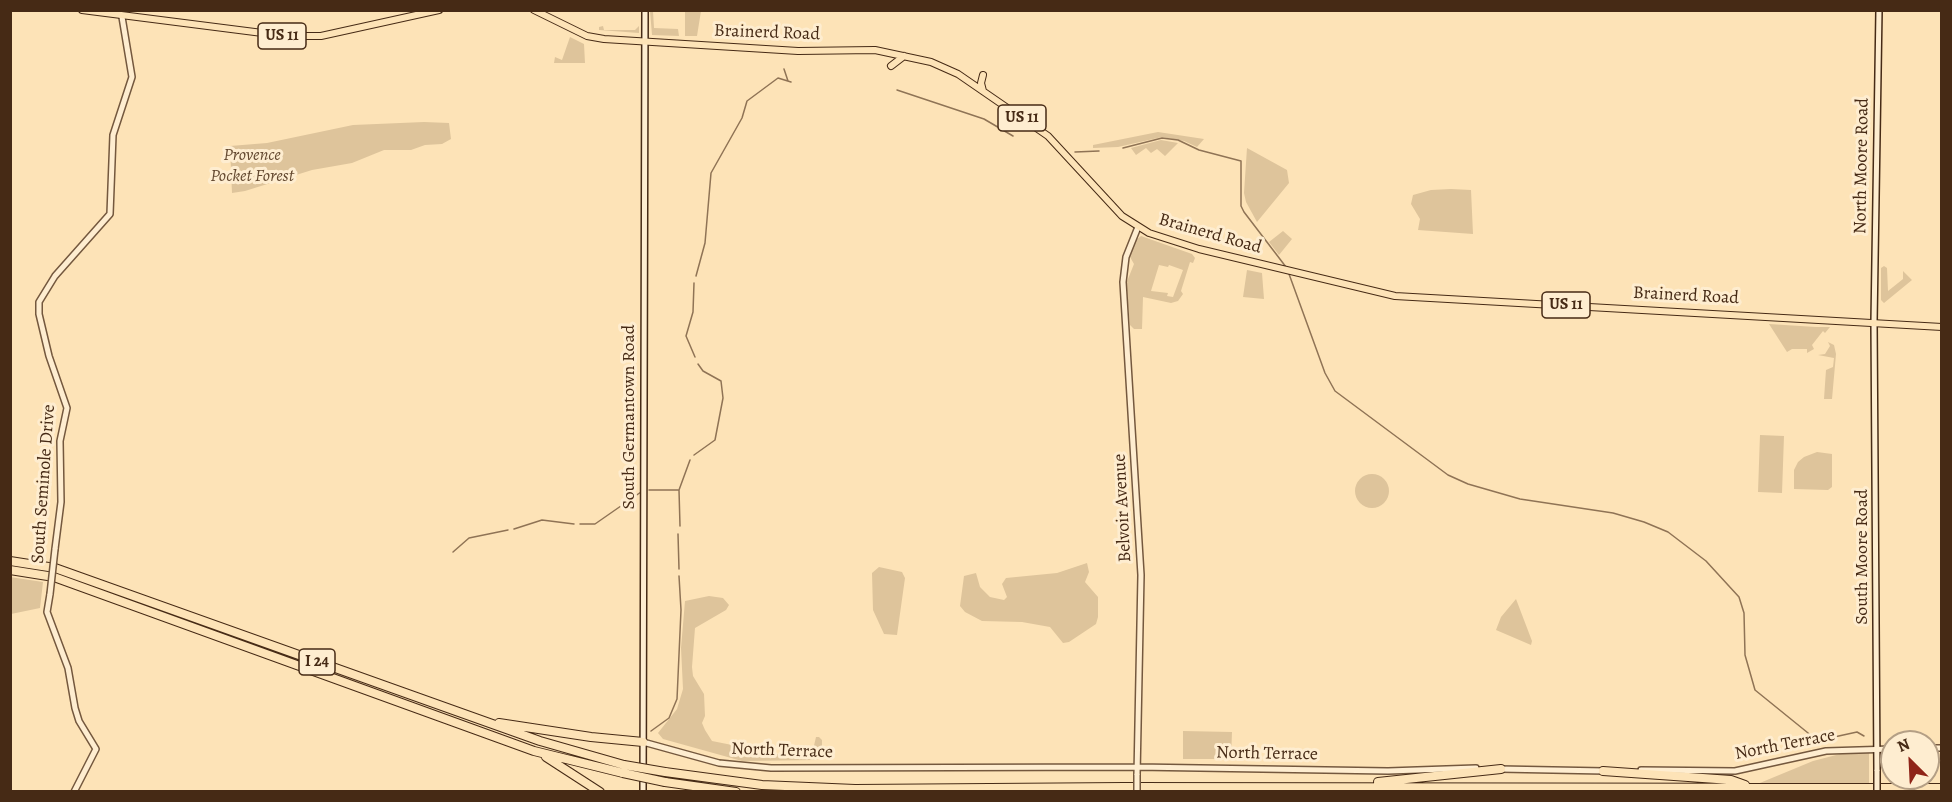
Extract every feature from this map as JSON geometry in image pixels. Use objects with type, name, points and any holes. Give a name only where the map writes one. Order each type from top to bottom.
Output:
[{"type":"highway","name":"I 24","points":[[10,561],[55,568],[624,769],[665,782],[736,792]]},
{"type":"highway","name":"I 24","points":[[10,570],[54,577],[534,751],[624,769],[762,785],[855,789],[1941,788]]},
{"type":"highway","points":[[479,719],[591,737],[643,742]]},
{"type":"highway","points":[[534,751],[573,772],[600,792]]},
{"type":"highway","points":[[1329,787],[1501,769]]},
{"type":"highway","points":[[1603,771],[1731,780],[1755,788]]},
{"type":"main road","name":"US 11","points":[[82,10],[260,34],[309,36],[348,31],[439,10]]},
{"type":"main road","name":"US 11","points":[[102,10],[122,17]]},
{"type":"main road","name":"Brainerd Road","points":[[534,10],[587,36],[645,42],[798,51],[875,50],[944,67],[1053,140],[1118,211],[1155,235],[1190,247],[1395,296],[1941,327]]},
{"type":"main road","points":[[891,66],[897,59],[905,56]]},
{"type":"main road","points":[[983,75],[981,83],[984,92]]},
{"type":"street","name":"South Germantown Road","points":[[643,792],[645,10]]},
{"type":"street","name":"North Moore Road","points":[[1874,322],[1879,10]]},
{"type":"street","name":"South Seminole Drive","points":[[74,792],[96,750],[79,721],[68,668],[47,612],[61,502],[60,441],[67,408],[49,356],[39,314],[39,302],[55,276],[110,214],[113,135],[132,77],[122,17]]},
{"type":"street","name":"Belvoir Avenue","points":[[1137,792],[1141,575],[1123,282],[1126,256],[1138,226]]},
{"type":"street","name":"South Moore Road","points":[[1874,322],[1877,792]]},
{"type":"street","name":"North Terrace","points":[[643,742],[719,763],[762,767],[888,770],[1137,767],[1388,771],[1501,769],[1735,771],[1826,751],[1878,749]]},
{"type":"green space","points":[[650,11],[653,11],[654,28],[678,29],[679,36],[652,35]]},
{"type":"green space","points":[[685,11],[701,11],[697,36],[685,36]]},
{"type":"green space","points":[[603,26],[604,30],[635,30],[639,26],[639,33],[599,30],[599,27]]},
{"type":"green space","points":[[570,37],[584,44],[585,63],[554,63],[555,57],[562,60]]},
{"type":"green space","name":"Provence Pocket Forest","points":[[449,123],[451,139],[442,144],[425,145],[411,150],[384,150],[352,163],[312,170],[232,193],[230,146],[267,143],[353,125]]},
{"type":"green space","points":[[1158,132],[1204,139],[1197,147],[1184,141],[1162,137],[1118,147],[1093,148],[1093,145]]},
{"type":"green space","points":[[1161,140],[1178,143],[1165,156],[1157,149],[1151,153],[1146,148],[1136,155],[1131,148]]},
{"type":"green space","points":[[1247,148],[1287,170],[1289,183],[1257,222],[1246,202],[1244,193]]},
{"type":"green space","points":[[1431,190],[1471,190],[1473,234],[1418,230],[1420,219],[1411,204],[1413,195]]},
{"type":"green space","points":[[1283,231],[1292,239],[1279,255],[1269,242]]},
{"type":"green space","points":[[1141,236],[1192,254],[1195,258],[1193,263],[1190,262],[1181,291],[1183,294],[1178,301],[1171,303],[1143,297],[1142,329],[1134,329],[1130,325],[1126,284],[1134,264],[1130,257],[1135,241]],"holes":[[[1159,265],[1168,267],[1169,265],[1183,270],[1173,297],[1167,296],[1168,293],[1151,291]]]},
{"type":"green space","points":[[1884,266],[1887,268],[1888,291],[1903,279],[1903,271],[1912,280],[1884,303],[1881,300],[1881,268]]},
{"type":"green space","points":[[1247,270],[1262,273],[1264,299],[1243,297]]},
{"type":"green space","points":[[1769,324],[1830,327],[1825,333],[1823,331],[1812,345],[1814,349],[1807,353],[1807,349],[1792,349],[1787,352]]},
{"type":"green space","points":[[1828,342],[1834,345],[1836,354],[1832,399],[1824,399],[1826,370],[1833,367],[1834,358],[1818,355],[1825,354],[1830,346]]},
{"type":"green space","points":[[1760,435],[1784,436],[1782,493],[1758,492]]},
{"type":"green space","points":[[1817,452],[1832,454],[1832,487],[1828,490],[1794,489],[1794,470],[1798,462]]},
{"type":"green space","points":[[1372,474],[1384,479],[1389,491],[1384,503],[1372,508],[1360,503],[1355,491],[1360,479]]},
{"type":"green space","points":[[1087,563],[1089,572],[1085,582],[1098,597],[1098,617],[1096,624],[1069,642],[1063,643],[1050,627],[1022,622],[982,621],[965,612],[960,606],[964,576],[976,573],[980,587],[990,597],[1004,600],[1007,597],[1002,584],[1006,578],[1057,573]]},
{"type":"green space","points":[[879,567],[902,572],[905,578],[897,635],[884,634],[873,610],[872,573]]},
{"type":"green space","points":[[10,577],[43,582],[40,608],[11,614]]},
{"type":"green space","points":[[709,596],[723,598],[729,605],[726,610],[695,628],[693,676],[704,694],[705,716],[702,723],[712,741],[787,756],[804,756],[813,750],[816,737],[819,737],[822,740],[822,755],[817,760],[742,761],[663,739],[658,733],[677,709],[683,689],[681,648],[685,601]]},
{"type":"green space","points":[[1516,599],[1532,641],[1531,645],[1496,630],[1501,617]]},
{"type":"green space","points":[[1183,731],[1232,732],[1231,759],[1183,759]]},
{"type":"green space","points":[[1844,753],[1869,753],[1869,785],[1755,785],[1813,761]]},
{"type":"waterway","points":[[784,69],[788,81]]},
{"type":"waterway","points":[[696,276],[705,243],[711,173],[742,118],[747,101],[778,78],[791,82]]},
{"type":"waterway","points":[[897,90],[984,119],[1013,136]]},
{"type":"waterway","points":[[1123,148],[1162,138],[1178,140],[1199,150],[1241,161],[1241,206],[1286,267]]},
{"type":"waterway","points":[[1075,152],[1099,151]]},
{"type":"waterway","points":[[1289,274],[1325,373],[1335,391],[1448,475],[1468,484],[1520,499],[1613,513],[1668,532],[1706,561],[1739,597],[1744,613],[1745,655],[1755,690],[1813,737],[1825,739],[1857,732],[1864,736]]},
{"type":"waterway","points":[[694,283],[693,312],[686,336],[695,357]]},
{"type":"waterway","points":[[694,455],[715,440],[723,398],[721,381],[703,371],[698,364]]},
{"type":"waterway","points":[[680,526],[679,490],[690,460]]},
{"type":"waterway","points":[[649,490],[678,490]]},
{"type":"waterway","points":[[580,524],[595,524],[641,492]]},
{"type":"waterway","points":[[514,529],[542,520],[574,524]]},
{"type":"waterway","points":[[453,552],[469,538],[508,530]]},
{"type":"waterway","points":[[678,534],[679,569]]},
{"type":"waterway","points":[[651,731],[669,718],[677,699],[681,610],[679,576]]}]
